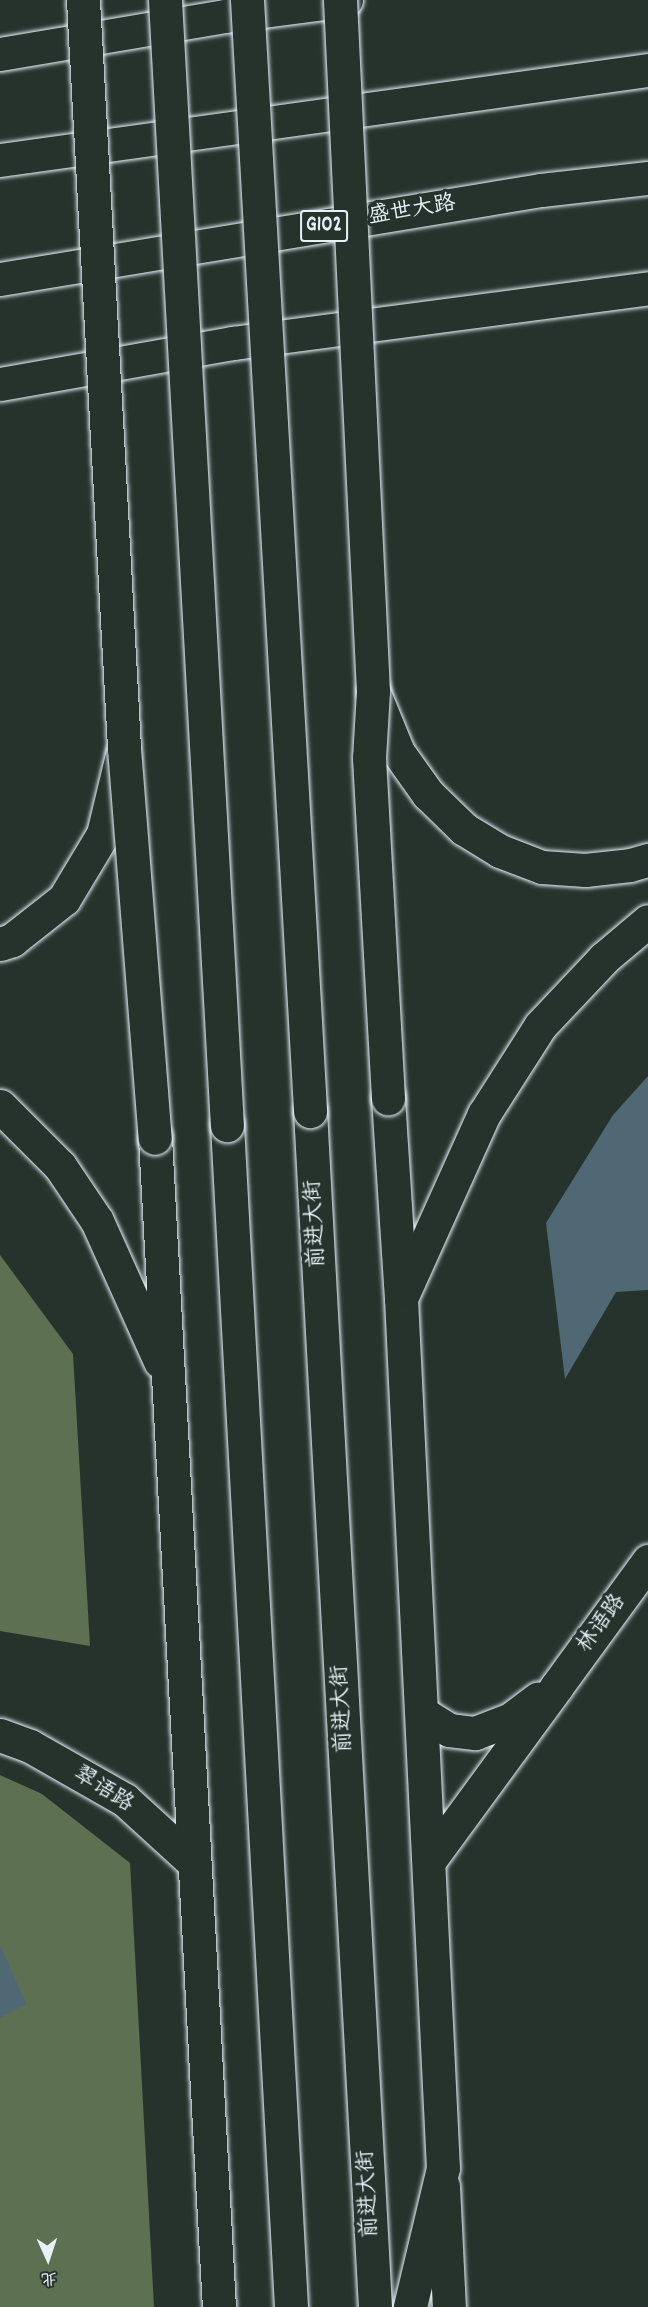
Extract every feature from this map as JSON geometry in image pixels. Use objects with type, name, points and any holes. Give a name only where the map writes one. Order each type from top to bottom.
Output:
[{"type":"main road","points":[[82,0],[124,748],[155,1138],[219,2307]]},
{"type":"main road","points":[[165,0],[291,2307]]},
{"type":"main road","name":"前进大街","points":[[247,0],[375,2307]]},
{"type":"main road","points":[[340,0],[373,691],[369,758],[401,1298],[449,2307]]},
{"type":"main road","points":[[0,54],[225,16],[346,0]]},
{"type":"main road","points":[[0,160],[648,70]]},
{"type":"main road","name":"盛世大路","points":[[0,279],[541,190],[648,178]]},
{"type":"main road","points":[[0,384],[233,344],[648,288]]},
{"type":"main road","points":[[373,691],[398,752],[428,794],[464,829],[500,851],[542,867],[585,870],[639,863]]},
{"type":"main road","points":[[0,944],[12,940],[64,899],[103,834],[124,748]]},
{"type":"main road","points":[[401,1298],[484,1114],[540,1026],[604,958],[648,921]]},
{"type":"main road","points":[[0,1106],[60,1166],[97,1221],[169,1380]]},
{"type":"main road","name":"林语路","points":[[429,1861],[648,1561]]},
{"type":"main road","points":[[422,1713],[449,1730],[475,1733],[512,1719],[556,1686]]},
{"type":"main road","name":"翠语路","points":[[0,1735],[30,1746],[126,1800],[195,1863]]},
{"type":"main road","points":[[410,2307],[442,2168]]},
{"type":"green space","points":[[0,1255],[73,1354],[90,1646],[0,1631]]},
{"type":"green space","points":[[0,1775],[42,1794],[130,1863],[154,2307],[0,2307]]},
{"type":"water","points":[[648,1076],[648,1290],[616,1292],[565,1379],[546,1223],[613,1115]]},
{"type":"water","points":[[0,1945],[26,2004],[0,2018]]}]
